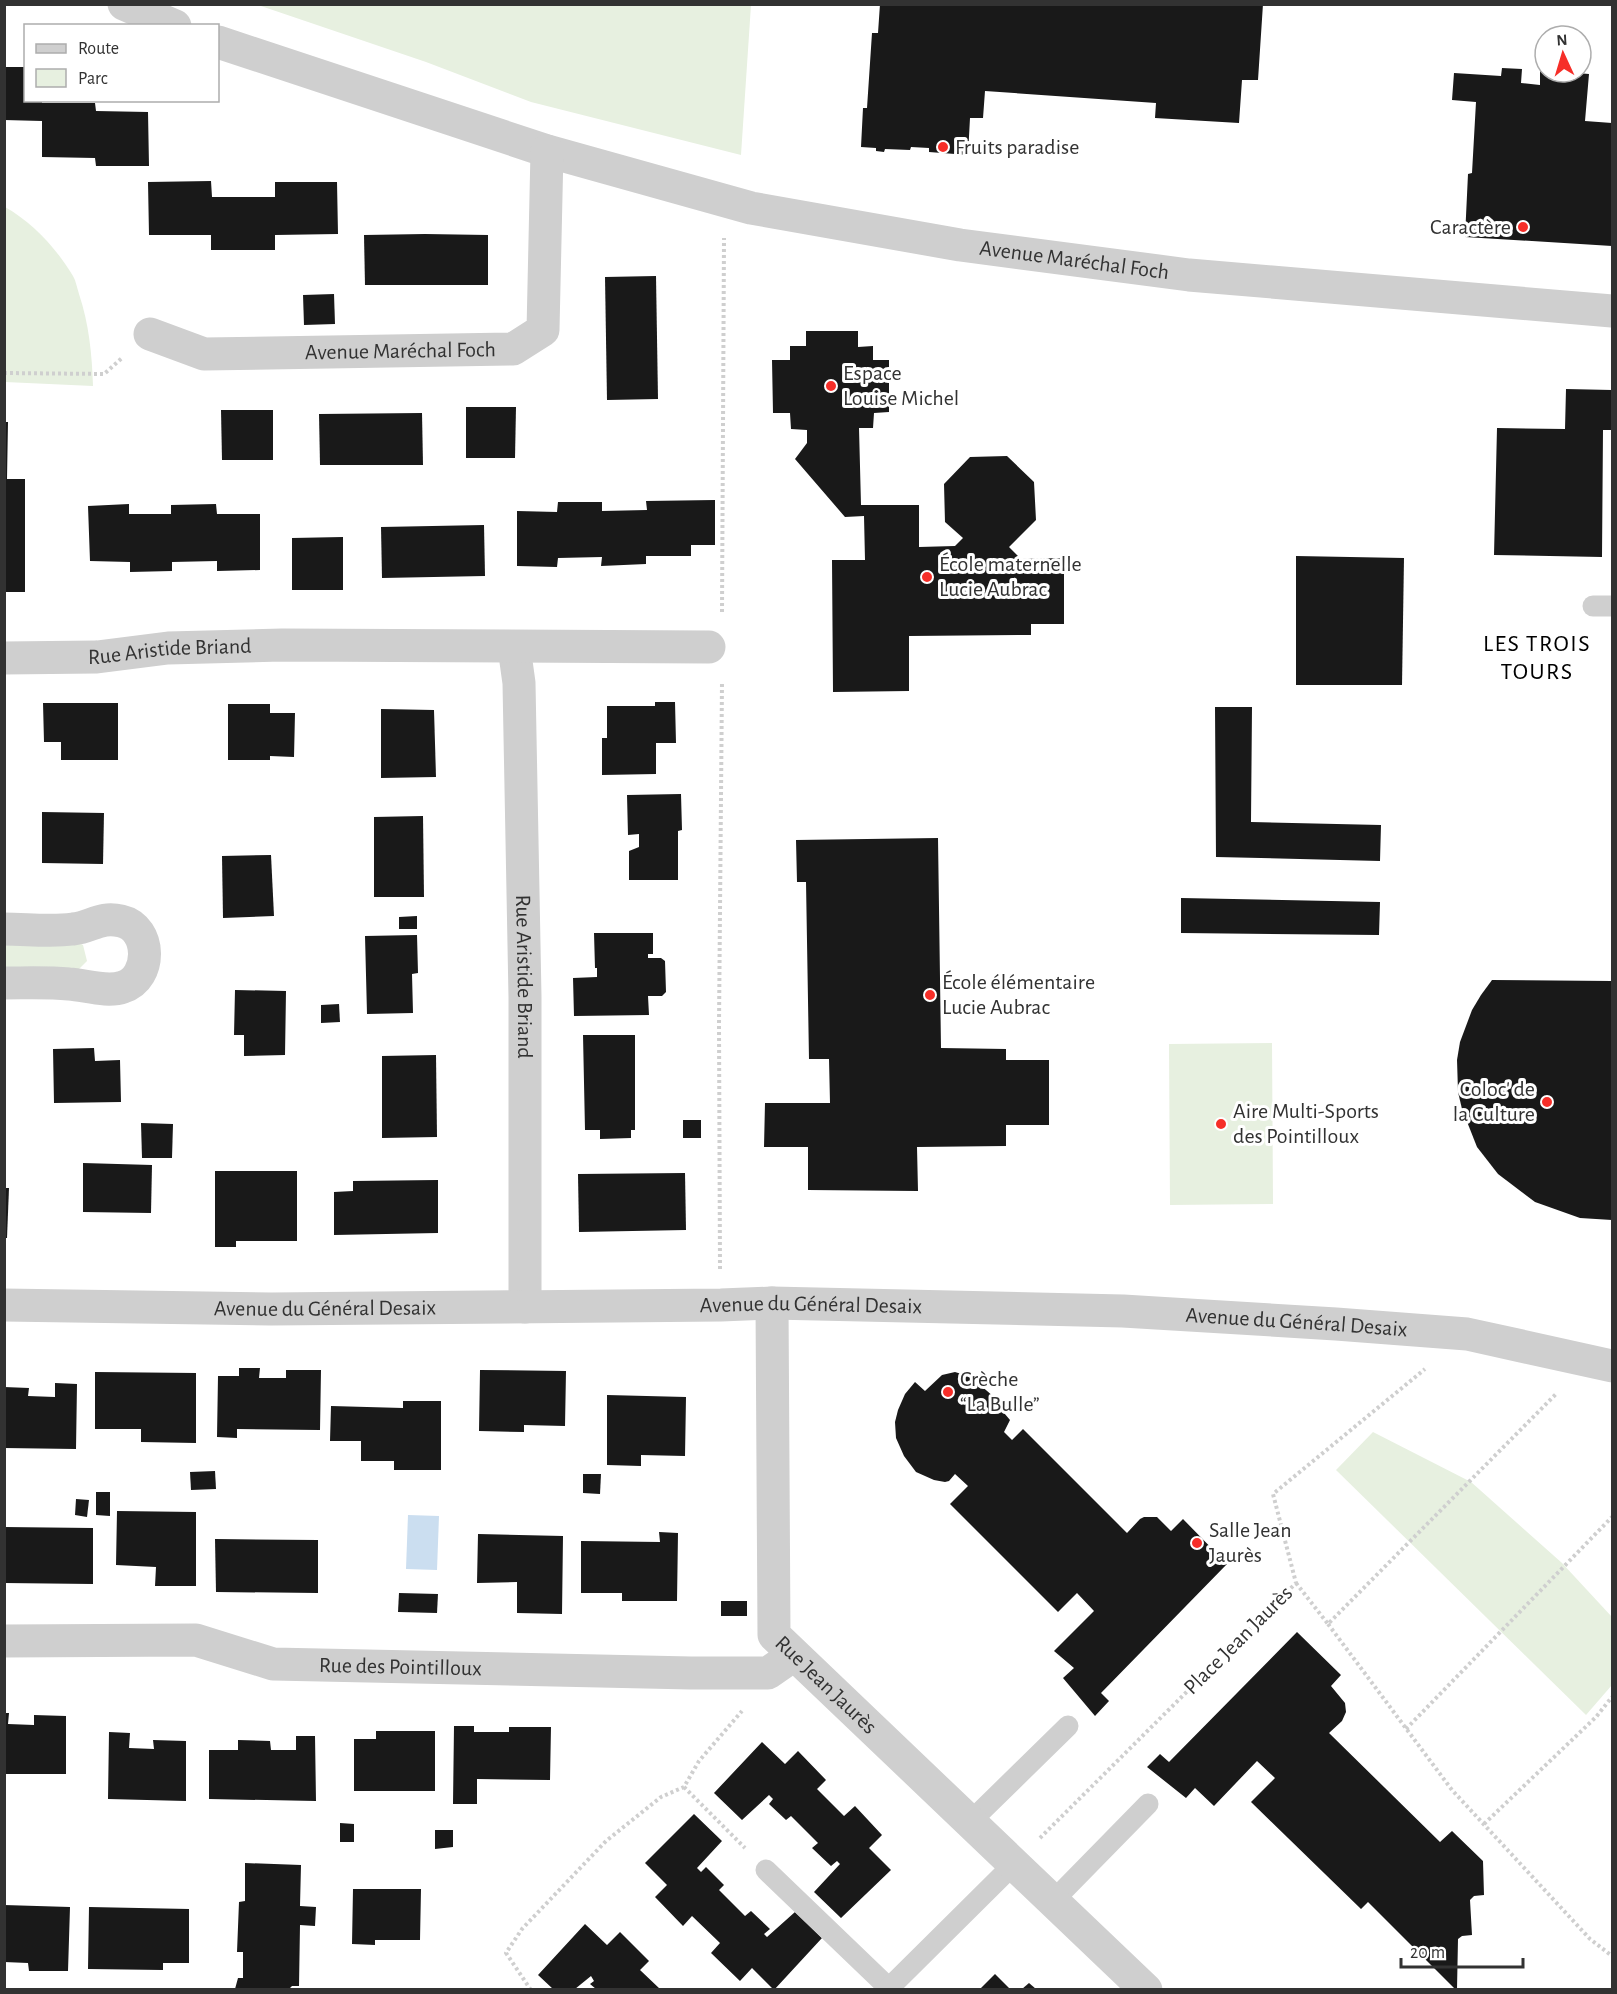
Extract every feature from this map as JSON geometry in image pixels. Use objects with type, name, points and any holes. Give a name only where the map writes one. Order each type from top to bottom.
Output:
[{"type":"street","points":[[124,4],[170,24]]},
{"type":"street","name":"Avenue Maréchal Foch","points":[[219,42],[547,151],[751,207],[960,245],[1189,275],[1612,311]]},
{"type":"street","name":"Avenue Maréchal Foch","points":[[150,334],[204,354],[513,349],[543,330],[547,151]]},
{"type":"street","name":"Rue Aristide Briand","points":[[4,658],[97,657],[168,648],[282,645],[718,647]]},
{"type":"street","name":"Rue Aristide Briand","points":[[514,647],[519,683],[525,997],[525,1307]]},
{"type":"street","points":[[4,929],[74,929],[106,918],[125,921],[137,929],[143,942],[145,956],[142,970],[134,982],[122,988],[4,983]]},
{"type":"street","name":"Avenue du Général Desaix","points":[[4,1305],[271,1309],[772,1303],[1123,1311],[1467,1334],[1601,1363]]},
{"type":"street","name":"Rue Jean Jaurès","points":[[772,1303],[774,1635],[1146,1989]]},
{"type":"street","name":"Rue des Pointilloux","points":[[4,1641],[196,1640],[273,1664],[768,1673]]},
{"type":"street","points":[[768,1673],[794,1654]]},
{"type":"lane","points":[[970,1822],[1068,1726]]},
{"type":"lane","points":[[1053,1901],[1148,1804]]},
{"type":"lane","points":[[766,1870],[889,1989],[1014,1864]]},
{"type":"path","points":[[721,1305],[718,647],[724,224],[746,228],[751,207]]},
{"type":"path","points":[[4,373],[104,374],[150,334]]},
{"type":"path","name":"Place Jean Jaurès","points":[[1014,1864],[1296,1583],[1274,1494],[1467,1334]]},
{"type":"path","points":[[1328,1624],[1521,1431],[1601,1363]]},
{"type":"path","points":[[1406,1728],[1612,1517]]},
{"type":"path","points":[[1296,1583],[1452,1790],[1590,1939],[1612,1956]]},
{"type":"path","points":[[531,1989],[506,1953],[522,1929],[606,1841],[661,1797],[684,1787],[699,1761],[737,1719],[768,1673]]},
{"type":"path","points":[[1484,1824],[1596,1717],[1612,1697]]},
{"type":"path","points":[[684,1787],[766,1870]]},
{"type":"green space","points":[[258,5],[751,5],[741,155],[531,102],[426,62]]},
{"type":"green space","points":[[5,207],[25,220],[43,237],[74,278],[88,328],[93,386],[5,382]]},
{"type":"green space","points":[[75,941],[83,945],[87,961],[79,969],[5,970],[4,942]]},
{"type":"green space","name":"Aire Multi-Sports des Pointilloux","points":[[1272,1043],[1273,1204],[1170,1205],[1169,1044]]},
{"type":"green space","points":[[1373,1432],[1471,1482],[1562,1563],[1612,1617],[1612,1685],[1586,1715],[1336,1470]]},
{"type":"water","points":[[408,1515],[439,1516],[437,1570],[406,1569]]},
{"type":"building","points":[[880,4],[1263,4],[1258,80],[1242,80],[1239,123],[1155,118],[1156,103],[985,91],[983,118],[970,118],[968,155],[929,152],[929,148],[911,147],[910,150],[876,151],[876,148],[861,147],[863,108],[867,108],[872,33],[878,33]]},
{"type":"building","points":[[4,67],[24,67],[24,102],[95,103],[96,111],[148,112],[149,166],[96,166],[95,158],[42,157],[42,121],[4,120]]},
{"type":"building","points":[[1502,68],[1522,69],[1521,83],[1588,84],[1585,121],[1612,123],[1612,246],[1465,237],[1468,174],[1472,173],[1476,102],[1452,100],[1454,73],[1501,76]]},
{"type":"building","points":[[211,181],[212,197],[275,197],[275,182],[337,182],[338,234],[275,235],[275,250],[211,250],[211,235],[149,235],[148,182]]},
{"type":"building","points":[[364,235],[488,235],[488,285],[365,285]]},
{"type":"building","points":[[656,276],[658,399],[607,400],[605,277]]},
{"type":"building","points":[[334,294],[335,324],[304,325],[303,295]]},
{"type":"building","points":[[806,331],[858,331],[858,347],[873,346],[873,360],[889,360],[889,412],[874,413],[873,428],[859,428],[861,505],[919,505],[919,547],[955,546],[963,538],[945,522],[944,484],[970,457],[1007,456],[1034,482],[1036,520],[1009,547],[1021,559],[1064,558],[1064,624],[1031,624],[1031,635],[909,636],[909,691],[833,692],[832,560],[865,560],[864,516],[845,517],[795,459],[807,443],[807,430],[791,429],[790,413],[773,413],[772,360],[790,360],[790,346],[806,346]]},
{"type":"building","points":[[1566,389],[1612,390],[1612,430],[1603,430],[1602,557],[1494,555],[1497,428],[1565,429]]},
{"type":"building","points":[[466,407],[516,407],[515,458],[466,458]]},
{"type":"building","points":[[221,410],[273,410],[273,460],[222,460]]},
{"type":"building","points":[[422,413],[423,465],[320,465],[319,414]]},
{"type":"building","points":[[4,422],[8,422],[7,479],[25,479],[25,592],[4,592]]},
{"type":"building","points":[[715,500],[715,545],[691,545],[691,556],[646,556],[646,564],[601,566],[602,557],[558,558],[557,567],[517,566],[517,511],[557,512],[558,502],[602,502],[602,511],[647,510],[646,501]]},
{"type":"building","points":[[129,504],[129,514],[171,514],[171,505],[216,504],[217,514],[260,514],[260,570],[217,571],[217,561],[172,562],[172,571],[130,572],[130,562],[90,561],[88,506]]},
{"type":"building","points":[[484,525],[485,576],[382,578],[381,527]]},
{"type":"building","points":[[343,537],[343,590],[292,590],[292,538]]},
{"type":"building","points":[[1296,556],[1404,558],[1402,685],[1296,685]]},
{"type":"building","points":[[655,702],[675,702],[676,743],[656,743],[656,774],[602,775],[602,738],[607,738],[607,706],[655,706]]},
{"type":"building","points":[[43,703],[118,703],[118,760],[61,760],[61,742],[44,742]]},
{"type":"building","points":[[228,704],[270,704],[270,713],[295,713],[294,757],[270,756],[270,760],[228,760]]},
{"type":"building","points":[[1215,707],[1252,707],[1251,822],[1381,825],[1380,861],[1216,857]]},
{"type":"building","points":[[381,709],[434,710],[436,777],[381,778]]},
{"type":"building","points":[[681,794],[682,830],[678,831],[678,880],[629,880],[629,851],[639,847],[639,834],[628,835],[627,795]]},
{"type":"building","points":[[42,812],[104,813],[103,864],[42,863]]},
{"type":"building","points":[[423,816],[424,897],[374,897],[374,817]]},
{"type":"building","points":[[938,838],[941,1048],[1006,1049],[1006,1060],[1049,1060],[1049,1125],[1006,1125],[1006,1146],[917,1147],[918,1191],[808,1190],[808,1147],[764,1147],[765,1103],[830,1103],[829,1059],[809,1059],[806,882],[797,882],[796,840]]},
{"type":"building","points":[[271,855],[274,916],[223,918],[222,856]]},
{"type":"building","points":[[1181,898],[1380,902],[1379,935],[1181,933]]},
{"type":"building","points":[[417,916],[417,929],[399,929],[399,917]]},
{"type":"building","points":[[594,933],[653,933],[653,954],[648,954],[648,958],[661,958],[665,961],[666,992],[662,996],[648,996],[649,1015],[574,1016],[573,978],[597,977]]},
{"type":"building","points":[[417,935],[418,973],[412,974],[413,1013],[367,1014],[365,936]]},
{"type":"building","name":"Coloc' de la Culture","points":[[1492,980],[1612,981],[1612,1220],[1580,1218],[1535,1202],[1498,1174],[1477,1147],[1458,1092],[1457,1060],[1460,1042],[1472,1010]]},
{"type":"building","points":[[235,990],[286,991],[285,1055],[244,1056],[244,1035],[234,1035]]},
{"type":"building","points":[[339,1004],[340,1022],[321,1023],[321,1005]]},
{"type":"building","points":[[583,1035],[635,1035],[635,1130],[631,1130],[631,1138],[600,1139],[600,1130],[585,1130]]},
{"type":"building","points":[[94,1048],[95,1061],[120,1060],[121,1102],[54,1103],[53,1049]]},
{"type":"building","points":[[436,1055],[437,1137],[382,1138],[382,1056]]},
{"type":"building","points":[[683,1120],[701,1120],[701,1138],[683,1138]]},
{"type":"building","points":[[141,1123],[173,1124],[172,1158],[142,1158]]},
{"type":"building","points":[[83,1163],[152,1165],[151,1213],[83,1212]]},
{"type":"building","points":[[215,1171],[297,1171],[297,1241],[236,1241],[236,1247],[215,1247]]},
{"type":"building","points":[[685,1173],[686,1230],[579,1232],[578,1174]]},
{"type":"building","points":[[438,1180],[438,1233],[334,1235],[334,1192],[353,1191],[353,1181]]},
{"type":"building","points":[[4,1188],[9,1188],[7,1238],[4,1238]]},
{"type":"building","points":[[239,1368],[260,1368],[259,1378],[286,1378],[286,1370],[321,1370],[320,1430],[237,1429],[237,1438],[217,1437],[218,1376],[239,1376]]},
{"type":"building","points":[[480,1370],[566,1371],[565,1426],[524,1425],[524,1432],[479,1431]]},
{"type":"building","points":[[95,1372],[196,1373],[196,1443],[141,1442],[141,1429],[95,1429]]},
{"type":"building","points":[[955,1372],[971,1377],[1002,1404],[999,1407],[1010,1420],[1004,1432],[1012,1440],[1023,1429],[1127,1533],[1144,1517],[1157,1517],[1171,1531],[1183,1519],[1227,1564],[1101,1693],[1109,1701],[1095,1716],[1063,1678],[1074,1668],[1054,1651],[1094,1611],[1077,1593],[1058,1612],[950,1504],[968,1486],[955,1474],[945,1482],[916,1472],[904,1456],[896,1438],[895,1422],[898,1410],[905,1394],[915,1382],[925,1391],[942,1375]]},
{"type":"building","points":[[55,1383],[77,1384],[76,1449],[4,1448],[4,1387],[29,1388],[28,1396],[55,1397]]},
{"type":"building","points":[[607,1395],[686,1397],[685,1456],[641,1455],[641,1466],[607,1465]]},
{"type":"building","points":[[403,1401],[441,1401],[441,1470],[394,1470],[394,1461],[361,1461],[361,1441],[330,1441],[331,1406],[403,1408]]},
{"type":"building","points":[[215,1471],[216,1489],[191,1490],[190,1472]]},
{"type":"building","points":[[583,1474],[601,1474],[600,1494],[583,1493]]},
{"type":"building","points":[[96,1492],[110,1492],[110,1516],[96,1515]]},
{"type":"building","points":[[76,1499],[89,1500],[87,1517],[75,1515]]},
{"type":"building","points":[[117,1511],[196,1512],[196,1586],[155,1586],[156,1567],[116,1565]]},
{"type":"building","points":[[4,1527],[93,1528],[93,1584],[4,1583]]},
{"type":"building","points":[[659,1532],[678,1533],[677,1601],[622,1601],[622,1593],[581,1593],[581,1541],[660,1542]]},
{"type":"building","points":[[478,1534],[563,1536],[562,1614],[517,1613],[517,1582],[477,1583]]},
{"type":"building","points":[[215,1539],[318,1540],[318,1593],[216,1592]]},
{"type":"building","points":[[399,1593],[438,1594],[437,1613],[398,1612]]},
{"type":"building","points":[[721,1601],[747,1601],[747,1616],[721,1616]]},
{"type":"building","points":[[1297,1632],[1341,1675],[1331,1686],[1345,1703],[1346,1712],[1342,1721],[1329,1733],[1440,1842],[1452,1831],[1483,1861],[1484,1895],[1474,1896],[1470,1900],[1472,1935],[1458,1939],[1457,1989],[1368,1902],[1361,1909],[1251,1802],[1275,1778],[1257,1761],[1214,1806],[1195,1788],[1186,1798],[1147,1767],[1160,1754],[1169,1762]]},
{"type":"building","points":[[4,1713],[9,1713],[8,1724],[34,1725],[34,1715],[66,1716],[66,1774],[4,1774]]},
{"type":"building","points":[[454,1726],[474,1726],[474,1732],[509,1732],[509,1727],[551,1727],[550,1780],[477,1779],[477,1804],[453,1804]]},
{"type":"building","points":[[376,1731],[435,1731],[435,1791],[354,1791],[354,1739],[376,1739]]},
{"type":"building","points":[[109,1732],[130,1733],[129,1748],[154,1749],[153,1740],[186,1741],[186,1801],[108,1799]]},
{"type":"building","points":[[296,1736],[315,1736],[316,1801],[209,1799],[209,1750],[238,1750],[238,1740],[270,1741],[271,1750],[296,1750]]},
{"type":"building","points":[[762,1742],[785,1764],[798,1751],[826,1780],[817,1789],[844,1816],[855,1806],[882,1835],[869,1848],[891,1870],[841,1918],[814,1892],[840,1864],[837,1861],[831,1866],[812,1848],[818,1843],[791,1816],[786,1820],[769,1804],[773,1799],[769,1795],[742,1820],[714,1793]]},
{"type":"building","points":[[694,1814],[722,1841],[697,1868],[701,1872],[706,1867],[724,1885],[719,1890],[745,1916],[751,1911],[770,1929],[764,1934],[767,1937],[795,1912],[822,1938],[774,1990],[752,1968],[740,1981],[711,1953],[720,1943],[692,1916],[683,1926],[655,1897],[667,1885],[645,1863]]},
{"type":"building","points":[[340,1823],[354,1824],[354,1842],[340,1842]]},
{"type":"building","points":[[435,1830],[453,1830],[453,1847],[435,1849]]},
{"type":"building","points":[[245,1863],[301,1865],[300,1906],[316,1907],[315,1926],[300,1925],[299,1986],[292,1986],[289,1989],[235,1989],[238,1978],[243,1978],[243,1952],[237,1952],[239,1902],[245,1901]]},
{"type":"building","points":[[353,1889],[421,1889],[420,1940],[375,1940],[375,1945],[352,1944]]},
{"type":"building","points":[[4,1905],[70,1907],[68,1971],[29,1971],[28,1963],[4,1962]]},
{"type":"building","points":[[89,1907],[189,1909],[189,1963],[163,1963],[163,1970],[88,1969]]},
{"type":"building","points":[[585,1924],[607,1945],[620,1932],[649,1961],[640,1970],[660,1989],[596,1989],[590,1984],[594,1981],[591,1976],[575,1989],[553,1989],[538,1975]]},
{"type":"building","points":[[995,1974],[1010,1989],[980,1989]]},
{"type":"building","points":[[1029,1983],[1036,1989],[1022,1989]]},
{"type":"place","name":"Fruits paradise","points":[[943,147]]},
{"type":"place","name":"Caractère","points":[[1523,227]]},
{"type":"place","name":"Espace Louise Michel","points":[[831,386]]},
{"type":"place","name":"École maternelle Lucie Aubrac","points":[[927,577]]},
{"type":"place","name":"École élémentaire Lucie Aubrac","points":[[930,995]]},
{"type":"place","name":"Coloc' de la Culture","points":[[1547,1102]]},
{"type":"place","name":"Aire Multi-Sports des Pointilloux","points":[[1221,1124]]},
{"type":"place","name":"Crèche “La Bulle”","points":[[948,1392]]},
{"type":"place","name":"Salle Jean Jaurès","points":[[1197,1543]]},
{"type":"district","name":"LES TROIS TOURS","points":[[1537,658]]}]
